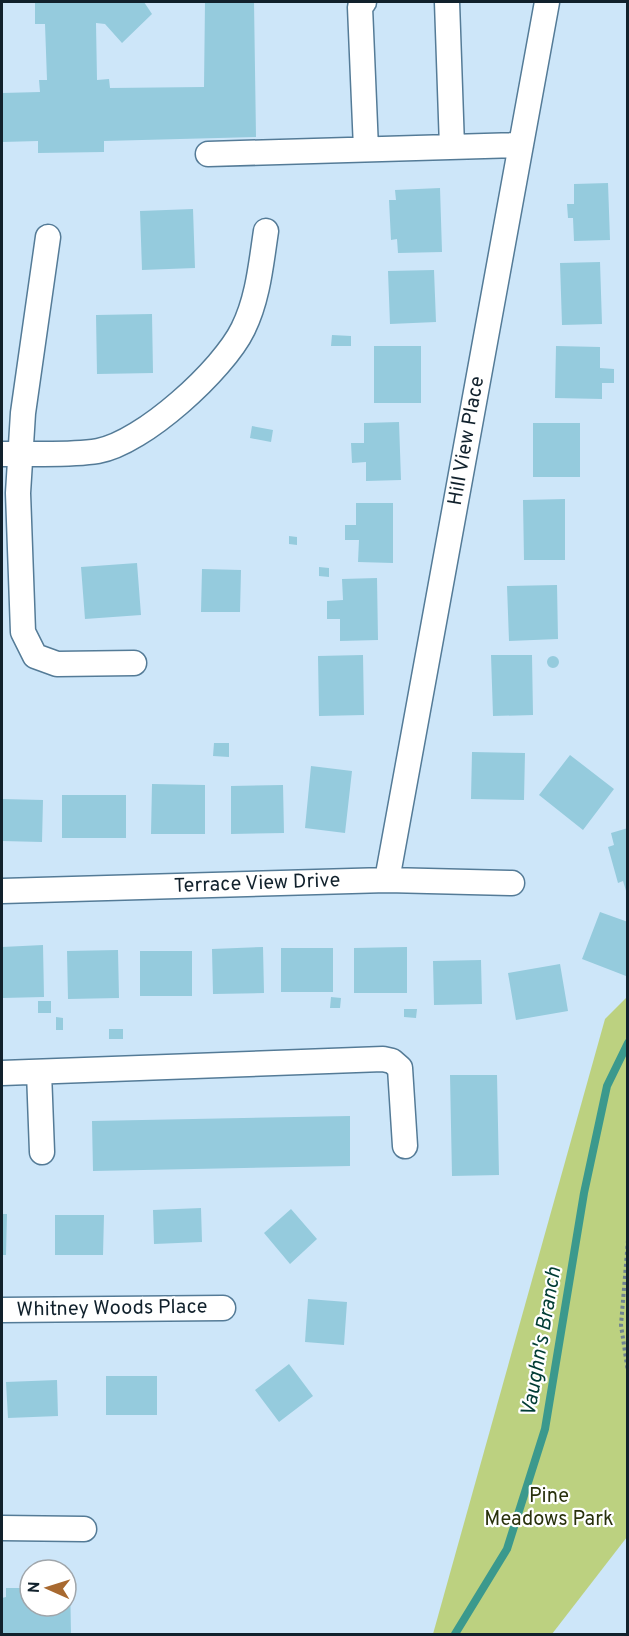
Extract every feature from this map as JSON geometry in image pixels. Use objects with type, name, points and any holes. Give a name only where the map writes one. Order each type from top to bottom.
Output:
[{"type":"street","points":[[364,2],[360,7],[366,149]]},
{"type":"street","points":[[447,2],[452,147]]},
{"type":"street","name":"Hill View Place","points":[[387,880],[546,2]]},
{"type":"street","points":[[208,154],[521,145]]},
{"type":"street","points":[[11,454],[98,451],[123,444],[153,426],[219,362],[242,331],[256,294],[266,231]]},
{"type":"street","points":[[48,237],[11,454],[18,493],[23,632],[35,656],[57,664],[134,663]]},
{"type":"street","name":"Terrace View Drive","points":[[2,891],[387,880],[512,883]]},
{"type":"street","points":[[2,1073],[383,1059],[400,1068],[405,1146]]},
{"type":"street","points":[[39,1072],[42,1152]]},
{"type":"street","name":"Whitney Woods Place","points":[[2,1310],[223,1308]]},
{"type":"street","points":[[2,1528],[84,1529]]},
{"type":"path","points":[[627,1240],[621,1325],[627,1372]]},
{"type":"green space","name":"Pine Meadows Park","points":[[627,997],[627,1537],[552,1634],[433,1634],[605,1019]]},
{"type":"building","points":[[35,2],[144,2],[152,14],[122,43],[105,24],[96,23],[97,80],[109,79],[110,88],[204,87],[205,2],[254,2],[256,137],[104,141],[104,152],[38,153],[38,141],[2,142],[2,93],[40,92],[39,80],[47,80],[45,24],[35,24]]},
{"type":"building","points":[[608,183],[610,240],[574,241],[573,218],[568,218],[567,204],[574,204],[574,184]]},
{"type":"building","points":[[440,188],[442,252],[398,253],[397,239],[391,240],[389,200],[396,200],[395,190]]},
{"type":"building","points":[[193,209],[195,268],[142,270],[140,211]]},
{"type":"building","points":[[600,262],[602,324],[562,325],[560,263]]},
{"type":"building","points":[[434,270],[436,322],[390,324],[388,271]]},
{"type":"building","points":[[152,314],[153,373],[97,374],[96,315]]},
{"type":"building","points":[[332,335],[351,336],[351,346],[331,346]]},
{"type":"building","points":[[374,346],[421,346],[421,403],[374,403]]},
{"type":"building","points":[[556,346],[600,347],[600,368],[614,369],[614,383],[602,383],[602,399],[555,398]]},
{"type":"building","points":[[399,422],[401,480],[366,481],[366,462],[352,463],[351,443],[364,443],[364,423]]},
{"type":"building","points":[[533,423],[580,423],[580,477],[533,477]]},
{"type":"building","points":[[252,426],[273,430],[271,442],[250,438]]},
{"type":"building","points":[[565,499],[565,560],[524,560],[523,500]]},
{"type":"building","points":[[356,503],[393,503],[393,563],[358,562],[359,540],[345,540],[345,525],[356,525]]},
{"type":"building","points":[[289,536],[297,537],[297,545],[289,544]]},
{"type":"building","points":[[137,563],[141,615],[85,619],[81,567]]},
{"type":"building","points":[[319,567],[329,568],[329,577],[319,576]]},
{"type":"building","points":[[202,569],[241,570],[240,612],[201,612]]},
{"type":"building","points":[[377,578],[378,640],[340,641],[340,619],[327,619],[327,601],[343,600],[342,579]]},
{"type":"building","points":[[557,585],[558,639],[509,641],[507,586]]},
{"type":"building","points":[[363,655],[364,715],[319,716],[318,656]]},
{"type":"building","points":[[491,655],[532,655],[533,715],[493,716]]},
{"type":"building","points":[[555,656],[559,662],[555,668],[551,668],[547,660]]},
{"type":"building","points":[[214,743],[229,743],[229,757],[213,756]]},
{"type":"building","points":[[472,752],[525,753],[524,800],[471,799]]},
{"type":"building","points":[[570,755],[614,789],[583,830],[539,795]]},
{"type":"building","points":[[311,766],[352,771],[345,833],[305,828]]},
{"type":"building","points":[[152,784],[205,785],[205,834],[151,834]]},
{"type":"building","points":[[283,785],[284,833],[231,834],[231,786]]},
{"type":"building","points":[[62,795],[126,795],[126,838],[62,838]]},
{"type":"building","points":[[2,799],[43,800],[42,842],[2,841]]},
{"type":"building","points":[[628,828],[627,894],[623,881],[618,883],[608,847],[614,845],[611,833]]},
{"type":"building","points":[[600,912],[628,922],[626,976],[582,959]]},
{"type":"building","points":[[43,945],[44,997],[2,998],[2,947]]},
{"type":"building","points":[[263,947],[264,993],[213,994],[212,949]]},
{"type":"building","points":[[407,947],[407,993],[354,993],[354,948]]},
{"type":"building","points":[[281,948],[333,948],[333,992],[281,992]]},
{"type":"building","points":[[118,950],[119,998],[68,999],[67,951]]},
{"type":"building","points":[[140,951],[192,951],[192,996],[140,996]]},
{"type":"building","points":[[481,960],[482,1004],[434,1005],[433,961]]},
{"type":"building","points":[[560,964],[568,1011],[516,1020],[508,973]]},
{"type":"building","points":[[331,997],[341,998],[340,1008],[330,1008]]},
{"type":"building","points":[[38,1001],[51,1001],[51,1013],[38,1013]]},
{"type":"building","points":[[404,1009],[417,1009],[416,1018],[404,1017]]},
{"type":"building","points":[[56,1017],[63,1018],[63,1030],[56,1030]]},
{"type":"building","points":[[109,1029],[123,1029],[123,1039],[109,1039]]},
{"type":"building","points":[[450,1075],[497,1075],[499,1175],[452,1176]]},
{"type":"building","points":[[350,1116],[350,1166],[93,1171],[92,1121]]},
{"type":"building","points":[[201,1208],[202,1242],[154,1244],[153,1210]]},
{"type":"building","points":[[291,1209],[317,1239],[290,1264],[264,1233]]},
{"type":"building","points":[[2,1214],[7,1214],[6,1255],[2,1255]]},
{"type":"building","points":[[55,1215],[104,1215],[103,1255],[55,1255]]},
{"type":"building","points":[[308,1299],[347,1302],[344,1345],[305,1342]]},
{"type":"building","points":[[289,1364],[313,1396],[279,1422],[255,1390]]},
{"type":"building","points":[[106,1376],[157,1376],[157,1415],[106,1415]]},
{"type":"building","points":[[57,1380],[58,1416],[8,1418],[6,1382]]},
{"type":"building","points":[[6,1588],[18,1588],[18,1618],[71,1618],[71,1634],[2,1634],[2,1598],[6,1597]]},
{"type":"waterway","name":"Vaughn's Branch","points":[[455,1634],[507,1549],[545,1429],[584,1193],[607,1086],[628,1043]]}]
